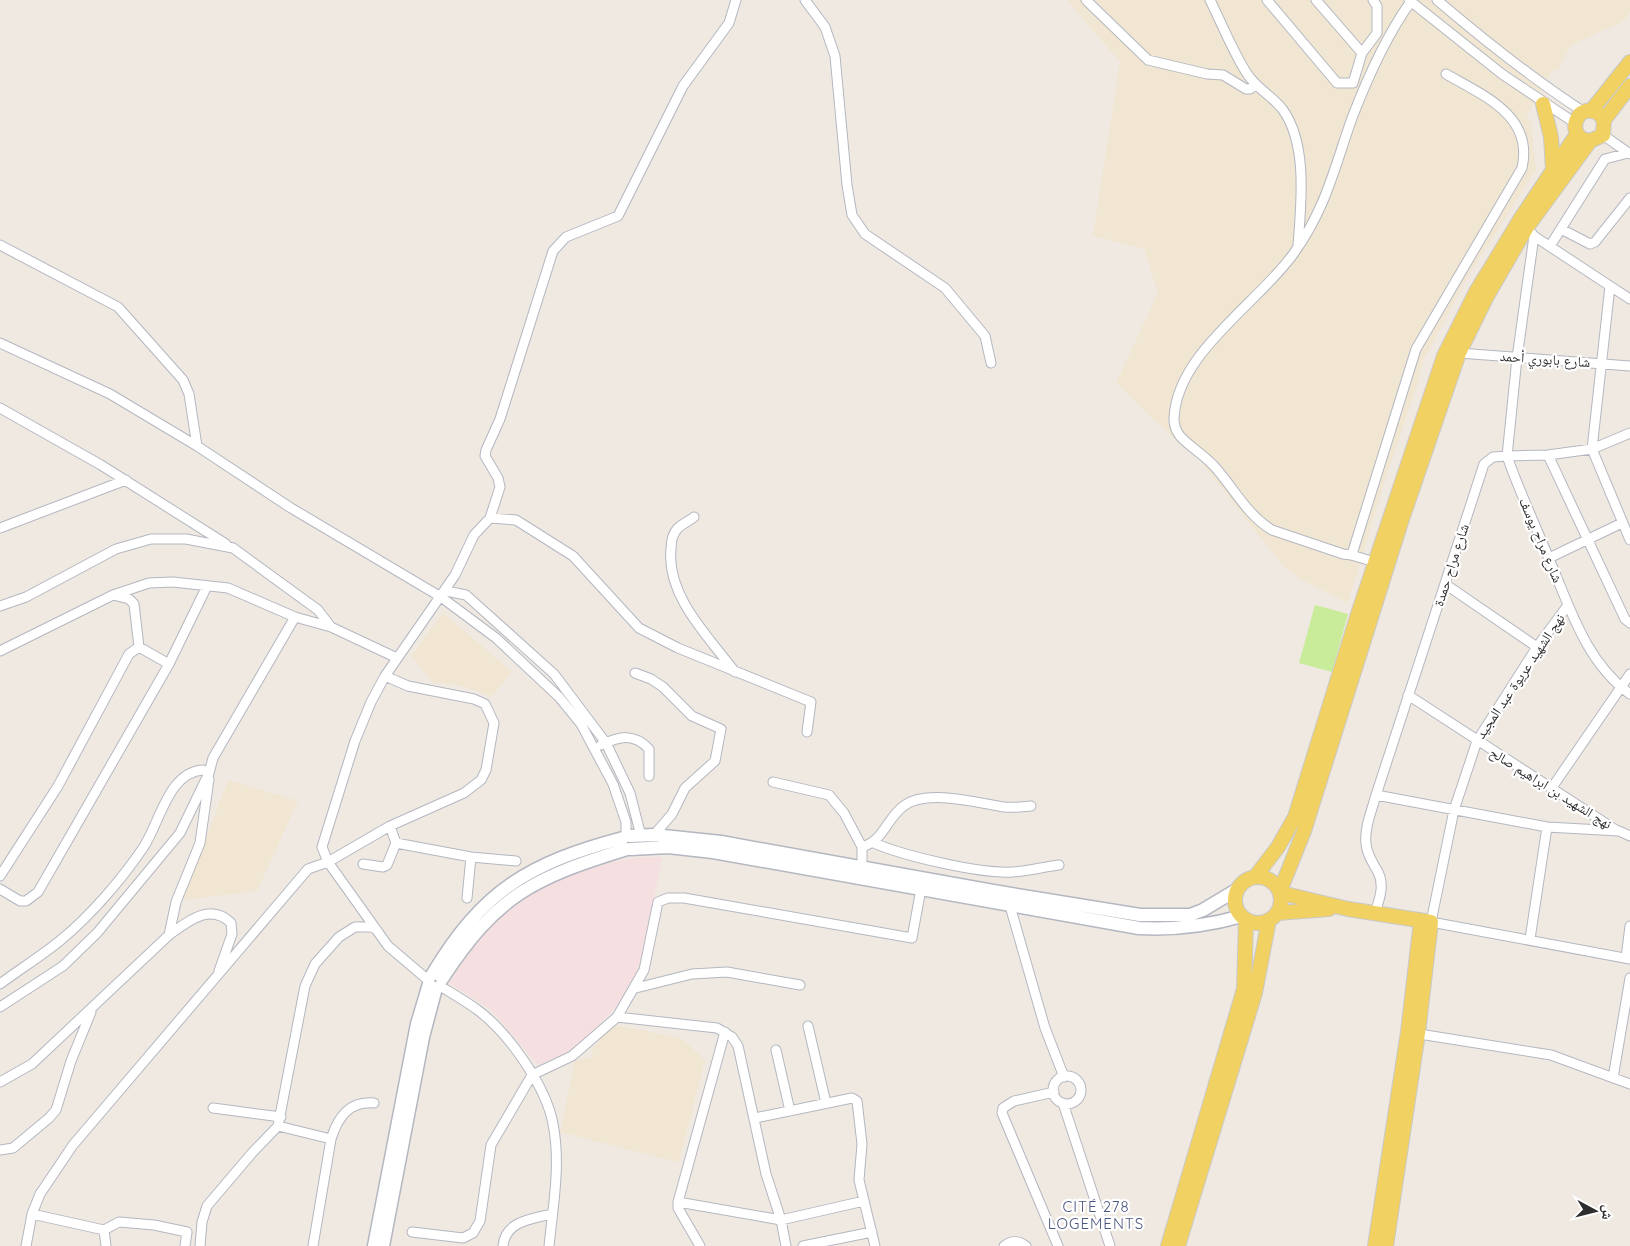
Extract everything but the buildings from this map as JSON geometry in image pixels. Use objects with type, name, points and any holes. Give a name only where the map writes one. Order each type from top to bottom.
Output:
[{"type":"main road","points":[[1168,1246],[1244,988],[1247,948],[1244,918],[1235,903],[1238,889],[1242,883],[1255,877],[1282,842],[1296,817],[1374,562],[1444,356],[1476,292],[1553,170],[1576,128],[1576,118],[1588,111],[1630,62]]},
{"type":"main road","points":[[1178,1246],[1255,993],[1273,917],[1281,903],[1280,892],[1304,831],[1400,522],[1459,353],[1487,296],[1590,142],[1603,135],[1604,120],[1630,86]]},
{"type":"main road","points":[[1543,104],[1551,136],[1553,170]]},
{"type":"main road","points":[[1588,111],[1599,114],[1604,120]]},
{"type":"main road","points":[[1576,128],[1585,140],[1590,142]]},
{"type":"main road","points":[[633,840],[668,847],[713,852],[1139,928],[1169,930],[1244,918],[1258,923],[1273,917],[1313,909],[1348,909]]},
{"type":"main road","points":[[374,1246],[417,1024],[435,982],[484,922],[521,892],[568,868],[633,840],[721,842],[1140,916],[1190,915],[1203,910],[1238,889]]},
{"type":"main road","points":[[1255,877],[1267,878],[1280,892],[1348,909],[1426,922],[1413,1033],[1395,1150],[1375,1246]]},
{"type":"main road","points":[[384,1246],[435,982]]},
{"type":"main road","points":[[1386,1246],[1395,1150]]},
{"type":"street","points":[[550,1246],[557,1161],[553,1124],[544,1096],[532,1075],[509,1042],[480,1012],[435,982],[388,946],[328,862],[322,847],[355,741],[371,702],[397,658],[456,575],[474,535],[490,518],[500,487],[498,478],[485,456],[486,450],[500,419],[553,251],[566,237],[618,216],[683,86],[729,23],[736,0]]},
{"type":"street","points":[[805,0],[825,28],[835,56],[847,185],[852,215],[865,234],[945,288],[985,336],[991,363]]},
{"type":"street","points":[[1086,0],[1148,60],[1207,74],[1223,75],[1246,89],[1250,89],[1255,84]]},
{"type":"street","points":[[1210,0],[1245,72],[1283,110],[1296,140],[1301,190],[1297,248]]},
{"type":"street","points":[[1267,0],[1338,83],[1353,84],[1362,53],[1376,33],[1377,6],[1373,0]]},
{"type":"street","points":[[1316,0],[1362,53]]},
{"type":"street","points":[[1437,0],[1499,53],[1543,86],[1588,111]]},
{"type":"street","points":[[1374,562],[1272,530],[1262,524],[1215,467],[1174,428],[1176,399],[1200,356],[1237,312],[1289,260],[1326,199],[1353,117],[1378,58],[1410,1],[1576,128]]},
{"type":"street","points":[[1351,556],[1416,349],[1522,168],[1524,158],[1517,127],[1510,115],[1500,106],[1446,74]]},
{"type":"street","points":[[1603,135],[1629,154]]},
{"type":"street","points":[[1550,246],[1605,158],[1629,154]]},
{"type":"street","points":[[1561,229],[1590,244],[1595,242],[1630,198]]},
{"type":"street","points":[[1531,232],[1630,299]]},
{"type":"street","points":[[1531,232],[1507,456],[1548,455],[1592,448],[1630,433]]},
{"type":"street","points":[[0,245],[118,307],[183,380],[189,394],[197,446]]},
{"type":"street","points":[[1610,286],[1592,448],[1630,540]]},
{"type":"street","points":[[0,343],[110,394],[197,446],[290,508],[444,594],[496,638],[558,697],[581,724],[614,784],[633,840]]},
{"type":"street","name":"شارع بابوري أحمد","points":[[1459,353],[1630,366]]},
{"type":"street","points":[[0,408],[126,480],[233,548],[318,610],[331,627]]},
{"type":"street","points":[[1548,455],[1625,619],[1630,623]]},
{"type":"street","name":"شارع مراح يوسف","points":[[1507,456],[1517,486],[1568,604],[1592,654],[1620,686],[1630,694]]},
{"type":"street","name":"شارع مراح حمدة","points":[[1375,914],[1381,884],[1379,874],[1368,854],[1366,832],[1376,795],[1484,464],[1493,457],[1507,456]]},
{"type":"street","points":[[0,528],[126,480]]},
{"type":"street","points":[[694,517],[677,528],[672,542],[670,559],[673,580],[693,617],[736,673]]},
{"type":"street","points":[[490,518],[516,520],[572,556],[639,628],[663,642],[811,702],[807,732]]},
{"type":"street","points":[[1549,558],[1622,523]]},
{"type":"street","points":[[0,606],[26,596],[116,549],[151,539],[186,538],[233,548]]},
{"type":"street","points":[[456,575],[466,595],[554,674],[606,743],[630,793],[633,840]]},
{"type":"street","points":[[0,651],[113,596],[150,583],[173,582],[228,588],[295,617],[331,627],[397,658]]},
{"type":"street","points":[[1445,584],[1537,647]]},
{"type":"street","points":[[0,889],[20,901],[26,901],[38,892],[169,664],[207,586]]},
{"type":"street","points":[[444,594],[466,595]]},
{"type":"street","points":[[113,596],[129,599],[134,604],[139,647]]},
{"type":"street","name":"نهج الشهيد عريوة عبد المجيد","points":[[1426,922],[1454,810],[1476,741],[1537,647],[1568,604]]},
{"type":"street","points":[[169,935],[176,902],[200,843],[209,773],[213,758],[295,617]]},
{"type":"street","points":[[139,647],[169,664]]},
{"type":"street","points":[[0,876],[58,786],[129,654],[139,647]]},
{"type":"street","points":[[633,840],[672,814],[685,788],[715,761],[721,729],[692,716],[664,687],[651,679],[635,673]]},
{"type":"street","points":[[1551,789],[1630,674]]},
{"type":"street","points":[[26,1246],[32,1214],[40,1194],[73,1145],[308,868],[328,862],[390,826],[474,787],[486,770],[494,723],[485,704],[474,699],[408,686],[385,676]]},
{"type":"street","name":"نهج الشهيد بن ابراهيم صالح","points":[[1408,696],[1619,831]]},
{"type":"street","points":[[594,748],[626,737],[640,740],[649,749],[649,776]]},
{"type":"street","points":[[0,984],[62,939],[83,920],[143,847],[170,794],[185,775],[203,770],[209,773]]},
{"type":"street","points":[[0,1007],[64,966],[96,933],[180,833],[209,773]]},
{"type":"street","points":[[773,782],[829,794],[841,808],[862,847],[862,868]]},
{"type":"street","points":[[1376,795],[1547,827],[1619,831],[1630,836]]},
{"type":"street","points":[[862,847],[874,843],[906,804],[925,799],[944,798],[1006,807],[1031,806]]},
{"type":"street","points":[[363,864],[382,867],[387,865],[396,843],[390,826]]},
{"type":"street","points":[[1530,939],[1547,827]]},
{"type":"street","points":[[396,843],[471,857],[516,861]]},
{"type":"street","points":[[874,843],[895,852],[975,868],[1012,872],[1058,865]]},
{"type":"street","points":[[466,898],[471,857]]},
{"type":"street","points":[[412,1232],[462,1238],[473,1233],[480,1221],[491,1145],[532,1075],[572,1056],[617,1017],[636,988],[644,970],[658,902],[668,898],[684,898],[912,938],[921,889]]},
{"type":"street","points":[[1010,906],[1045,1028],[1064,1077]]},
{"type":"street","points":[[355,927],[362,909]]},
{"type":"street","points":[[0,1082],[32,1064],[92,1010],[169,935],[195,916],[211,914],[225,916],[231,923],[232,934],[217,976]]},
{"type":"street","points":[[1426,922],[1530,939],[1628,958],[1630,926]]},
{"type":"street","points":[[200,1246],[202,1222],[207,1206],[279,1121],[305,986],[315,964],[339,937],[355,927],[371,927],[376,929]]},
{"type":"street","points":[[636,988],[692,974],[727,972],[800,985]]},
{"type":"street","points":[[1613,1078],[1630,978]]},
{"type":"street","points":[[0,1150],[13,1148],[56,1110],[71,1060],[92,1010]]},
{"type":"street","points":[[617,1017],[717,1028],[725,1032],[738,1046],[766,1174],[781,1220],[786,1246]]},
{"type":"street","points":[[808,1026],[826,1103]]},
{"type":"street","points":[[700,1246],[678,1208],[678,1202],[725,1032]]},
{"type":"street","points":[[1413,1033],[1551,1055],[1630,1084]]},
{"type":"street","points":[[776,1050],[790,1111]]},
{"type":"street","points":[[1063,1103],[1074,1102],[1080,1096],[1081,1088],[1075,1079],[1064,1077],[1057,1081],[1054,1092],[1057,1099],[1063,1103],[1110,1246]]},
{"type":"street","points":[[1054,1092],[1014,1101],[1003,1108],[1002,1113],[1058,1246]]},
{"type":"street","points":[[755,1118],[852,1098],[857,1101],[862,1144],[859,1180],[875,1246]]},
{"type":"street","points":[[313,1246],[337,1120],[343,1113],[365,1102],[374,1103]]},
{"type":"street","points":[[213,1108],[279,1121],[332,1139]]},
{"type":"street","points":[[678,1202],[781,1220],[864,1201]]},
{"type":"street","points":[[32,1214],[104,1230],[119,1222],[154,1225],[187,1232],[185,1246]]},
{"type":"street","points":[[503,1246],[507,1231],[522,1221],[552,1214]]},
{"type":"street","points":[[104,1230],[106,1246]]},
{"type":"street","points":[[803,1246],[872,1232]]},
{"type":"street","points":[[1004,1246],[1010,1241],[1020,1241],[1026,1246]]},
{"type":"shaded area","points":[[1067,0],[1630,0],[1630,13],[1622,22],[1571,45],[1557,71],[1553,69],[1526,118],[1531,121],[1536,170],[1472,270],[1423,361],[1417,386],[1385,480],[1348,603],[1302,580],[1284,567],[1198,458],[1183,447],[1116,383],[1158,293],[1144,249],[1093,236],[1120,62]]},
{"type":"shaded area","points":[[443,613],[512,672],[492,696],[455,684],[432,682],[411,656]]},
{"type":"shaded area","points":[[228,780],[298,801],[257,891],[183,900]]},
{"type":"shaded area","points":[[640,857],[662,857],[641,966],[627,992],[591,1033],[570,1051],[538,1065],[490,1009],[449,983],[471,950],[483,936],[504,914],[536,891],[574,874],[617,861]]},
{"type":"shaded area","points":[[615,1025],[681,1038],[705,1060],[679,1162],[560,1132],[575,1061],[591,1058],[593,1049],[605,1033]]},
{"type":"green space","points":[[1315,605],[1348,614],[1332,672],[1299,663]]},
{"type":"district","name":"CITÉ 278 LOGEMENTS","points":[[1096,1216]]}]
